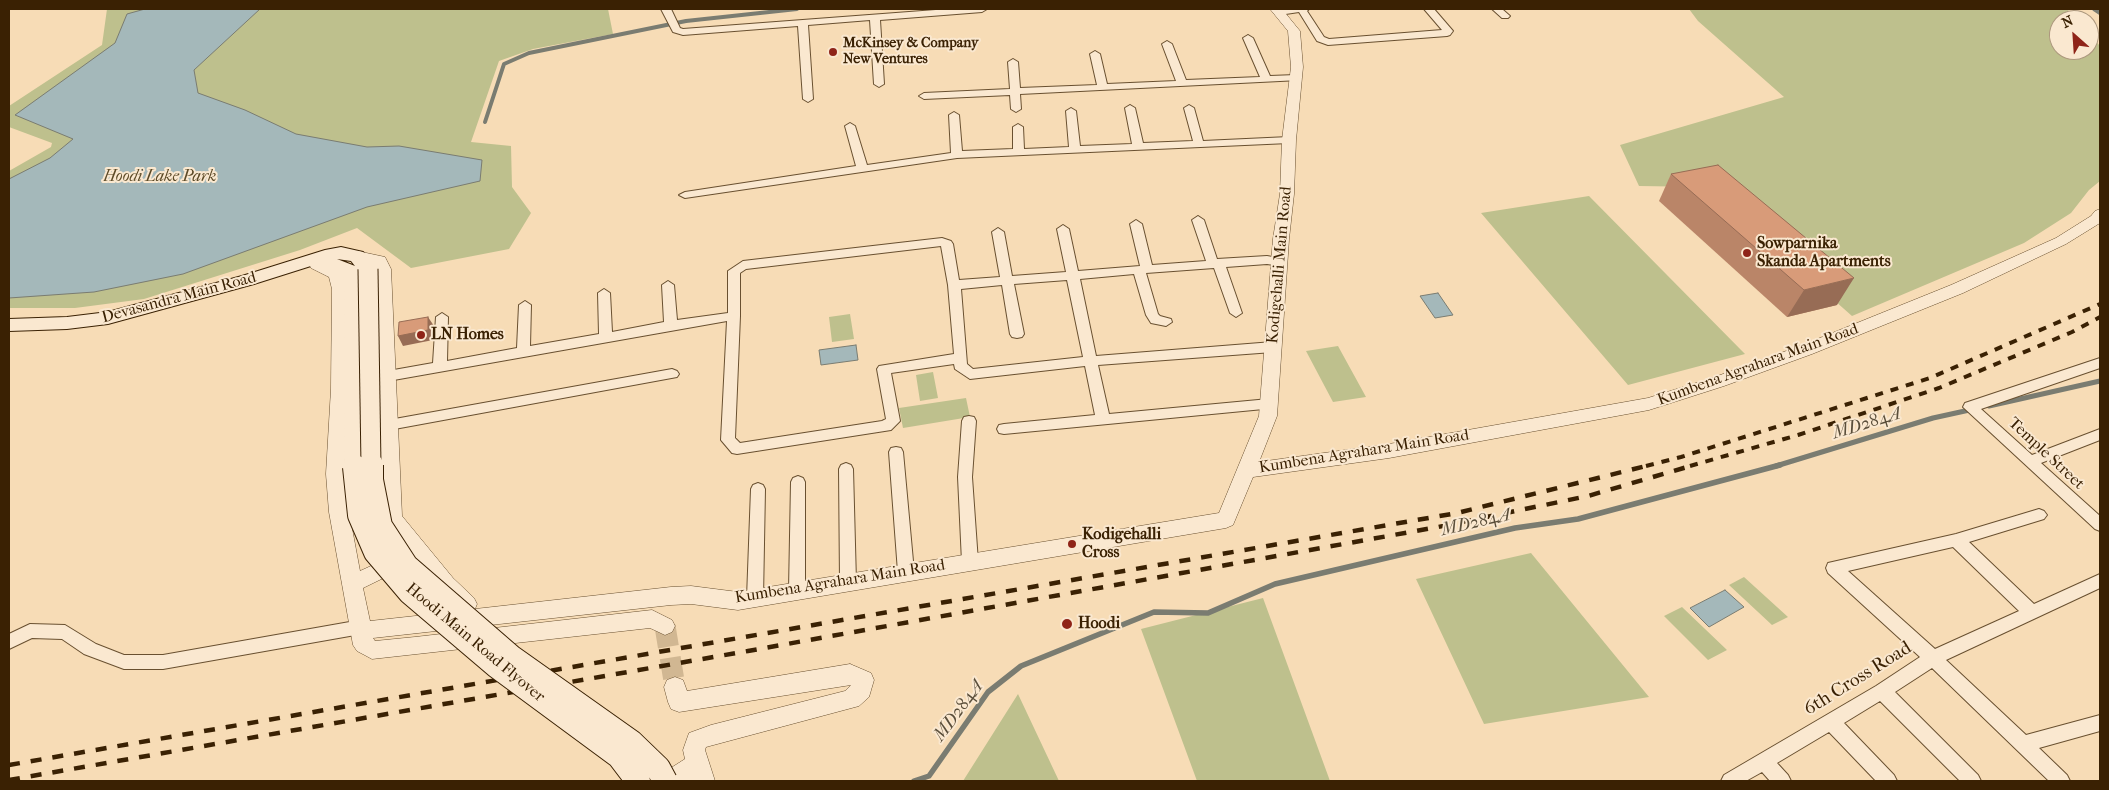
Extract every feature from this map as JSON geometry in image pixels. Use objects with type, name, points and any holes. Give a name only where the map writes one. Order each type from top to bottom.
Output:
[{"type":"main road","name":"Devasandra Main Road","points":[[9,325],[67,323],[108,318],[315,263],[320,256],[341,253],[363,262]]},
{"type":"main road","name":"Hoodi Main Road Flyover","points":[[363,262],[370,480],[380,526],[406,566],[511,657],[632,742],[658,768],[665,781]]},
{"type":"main road","name":"Hoodi Main Road Flyover","points":[[315,263],[350,270],[354,284],[355,467],[360,515],[376,552],[410,592],[497,666],[619,756],[638,781]]},
{"type":"street","points":[[666,9],[672,23],[683,32],[803,23],[867,13],[982,9]]},
{"type":"street","points":[[1278,10],[1303,10],[1320,39],[1328,42],[1447,33],[1448,30],[1429,9]]},
{"type":"street","name":"Kodigehalli Main Road","points":[[1226,520],[1268,416],[1287,194],[1289,140],[1297,66],[1294,31],[1278,10]]},
{"type":"street","points":[[867,13],[879,84]]},
{"type":"street","points":[[803,23],[808,99]]},
{"type":"street","points":[[1248,38],[1266,79]]},
{"type":"street","points":[[1167,44],[1182,84]]},
{"type":"street","points":[[1094,54],[1103,88]]},
{"type":"street","points":[[1013,62],[1016,109]]},
{"type":"street","points":[[924,96],[1296,78]]},
{"type":"street","points":[[1130,108],[1138,147]]},
{"type":"street","points":[[1189,108],[1199,144]]},
{"type":"street","points":[[1071,111],[1075,149]]},
{"type":"street","points":[[954,115],[957,154]]},
{"type":"street","points":[[850,126],[862,167]]},
{"type":"street","points":[[1018,127],[1019,152]]},
{"type":"street","points":[[684,195],[957,154],[1289,140]]},
{"type":"street","name":"Kumbena Agrahara Main Road","points":[[1246,471],[1389,451],[1649,404],[1718,382],[1806,350],[1957,289],[2061,241],[2096,219],[2100,214]]},
{"type":"street","points":[[1198,220],[1236,314]]},
{"type":"street","points":[[1136,224],[1152,315],[1156,320],[1166,322]]},
{"type":"street","points":[[1062,229],[1103,419]]},
{"type":"street","points":[[998,232],[1017,334]]},
{"type":"street","points":[[961,358],[884,369],[893,421],[886,426],[743,449],[736,449],[728,440],[734,316],[734,270],[743,265],[945,242],[947,244],[954,285],[961,358],[960,366],[970,374],[1091,361],[1273,347]]},
{"type":"street","points":[[954,285],[1268,260],[1280,262]]},
{"type":"street","points":[[363,262],[378,261],[383,269],[392,518],[446,584],[471,608],[483,616]]},
{"type":"street","points":[[315,263],[336,274],[340,289],[340,388],[335,474],[339,512],[363,634],[372,650],[652,618],[665,626]]},
{"type":"street","points":[[668,285],[672,325]]},
{"type":"street","points":[[604,292],[606,337]]},
{"type":"street","points":[[523,352],[526,305]]},
{"type":"street","points":[[388,376],[672,325],[734,316]]},
{"type":"street","points":[[440,366],[442,317]]},
{"type":"street","name":"Temple Street","points":[[2100,363],[1970,407],[2100,525]]},
{"type":"street","points":[[389,425],[672,374]]},
{"type":"street","points":[[1004,429],[1269,404]]},
{"type":"street","points":[[969,421],[965,477],[970,562]]},
{"type":"street","points":[[2031,462],[2100,434]]},
{"type":"street","points":[[896,452],[906,572]]},
{"type":"street","points":[[846,469],[848,582]]},
{"type":"street","points":[[797,590],[798,482]]},
{"type":"street","points":[[755,598],[758,490]]},
{"type":"street","points":[[2039,516],[1956,540],[1834,568],[1933,658],[2030,611],[2100,581]]},
{"type":"street","name":"Kumbena Agrahara Main Road","points":[[363,634],[483,616],[677,596],[691,595],[738,601],[1226,520]]},
{"type":"street","points":[[1956,540],[2030,611]]},
{"type":"street","points":[[353,584],[418,552]]},
{"type":"street","points":[[9,642],[30,630],[66,632],[90,649],[124,662],[163,662],[363,634]]},
{"type":"street","name":"6th Cross Road","points":[[1730,781],[1831,722],[1933,658],[2061,781]]},
{"type":"street","points":[[670,781],[700,772],[694,750],[697,740],[851,699],[861,690],[863,680],[850,674],[679,702],[675,687]]},
{"type":"street","points":[[1882,691],[1972,781]]},
{"type":"street","points":[[1831,722],[1888,781]]},
{"type":"street","points":[[2023,744],[2100,723]]},
{"type":"street","points":[[1764,761],[1782,781]]},
{"type":"green space","name":"Hoodi Lake Park","points":[[107,9],[608,9],[613,34],[533,49],[499,61],[471,142],[511,146],[512,187],[531,213],[509,249],[411,268],[357,228],[300,250],[144,299],[75,308],[9,308],[9,171],[51,147],[52,143],[9,127],[9,106],[102,45]]},
{"type":"green space","points":[[1689,9],[2067,9],[2049,10],[2049,60],[2099,60],[2100,46],[2100,181],[2089,190],[2071,213],[2024,243],[1852,316],[1706,187],[1639,186],[1620,145],[1784,97],[1698,21]]},
{"type":"green space","points":[[1589,196],[1745,354],[1628,385],[1481,213]]},
{"type":"green space","points":[[850,314],[854,339],[832,342],[829,317]]},
{"type":"green space","points":[[1338,346],[1366,397],[1333,402],[1306,351]]},
{"type":"green space","points":[[933,372],[938,398],[920,401],[916,375]]},
{"type":"green space","points":[[966,398],[970,417],[903,428],[899,408]]},
{"type":"green space","points":[[1531,553],[1649,697],[1484,724],[1416,579]]},
{"type":"green space","points":[[1744,577],[1788,617],[1772,625],[1729,585]]},
{"type":"green space","points":[[1263,598],[1330,781],[1197,781],[1141,629]]},
{"type":"green space","points":[[1682,607],[1727,650],[1708,660],[1664,616]]},
{"type":"green space","points":[[1018,694],[1059,781],[963,781]]},
{"type":"shaded area","name":"Hoodi Lake Park","points":[[145,9],[260,9],[194,70],[198,93],[245,110],[296,134],[367,147],[399,146],[482,160],[480,181],[367,207],[183,274],[94,292],[9,298],[9,179],[50,158],[73,139],[15,115],[115,43],[127,14]]},
{"type":"shaded area","points":[[1438,293],[1453,315],[1435,318],[1420,296]]},
{"type":"shaded area","points":[[856,345],[858,360],[821,365],[819,350]]},
{"type":"shaded area","points":[[1725,590],[1744,607],[1709,627],[1690,608]]},
{"type":"building","points":[[1718,165],[1854,278],[1804,290],[1671,174]]},
{"type":"building","points":[[428,317],[428,330],[398,336],[399,322]]},
{"type":"waterway","points":[[485,122],[504,64],[529,53],[686,21],[797,9]]},
{"type":"waterway","points":[[2094,9],[2100,13]]},
{"type":"waterway","name":"MD284A","points":[[1989,406],[2100,381]]},
{"type":"waterway","name":"MD284A","points":[[1776,466],[1933,418],[1974,409]]},
{"type":"waterway","name":"MD284A","points":[[914,781],[929,776],[988,692],[1021,666],[1154,612],[1208,613],[1275,584],[1515,528],[1578,519],[1780,465]]},
{"type":"tunnel","points":[[665,626],[675,687]]},
{"type":"railway","points":[[1647,466],[1681,457],[1930,378],[2100,304]]},
{"type":"railway","points":[[1690,466],[1798,435],[1939,388],[2072,332],[2100,317]]},
{"type":"railway","points":[[9,780],[748,651],[1438,527],[1588,496],[1694,465]]},
{"type":"railway","points":[[9,765],[1457,513],[1647,466]]},
{"type":"place","name":"McKinsey & Company New Ventures","points":[[833,52]]},
{"type":"place","name":"Sowparnika Skanda Apartments","points":[[1747,253]]},
{"type":"place","name":"LN Homes","points":[[421,335]]},
{"type":"place","name":"Kodigehalli Cross","points":[[1072,544]]},
{"type":"place","name":"Hoodi","points":[[1067,624]]}]
